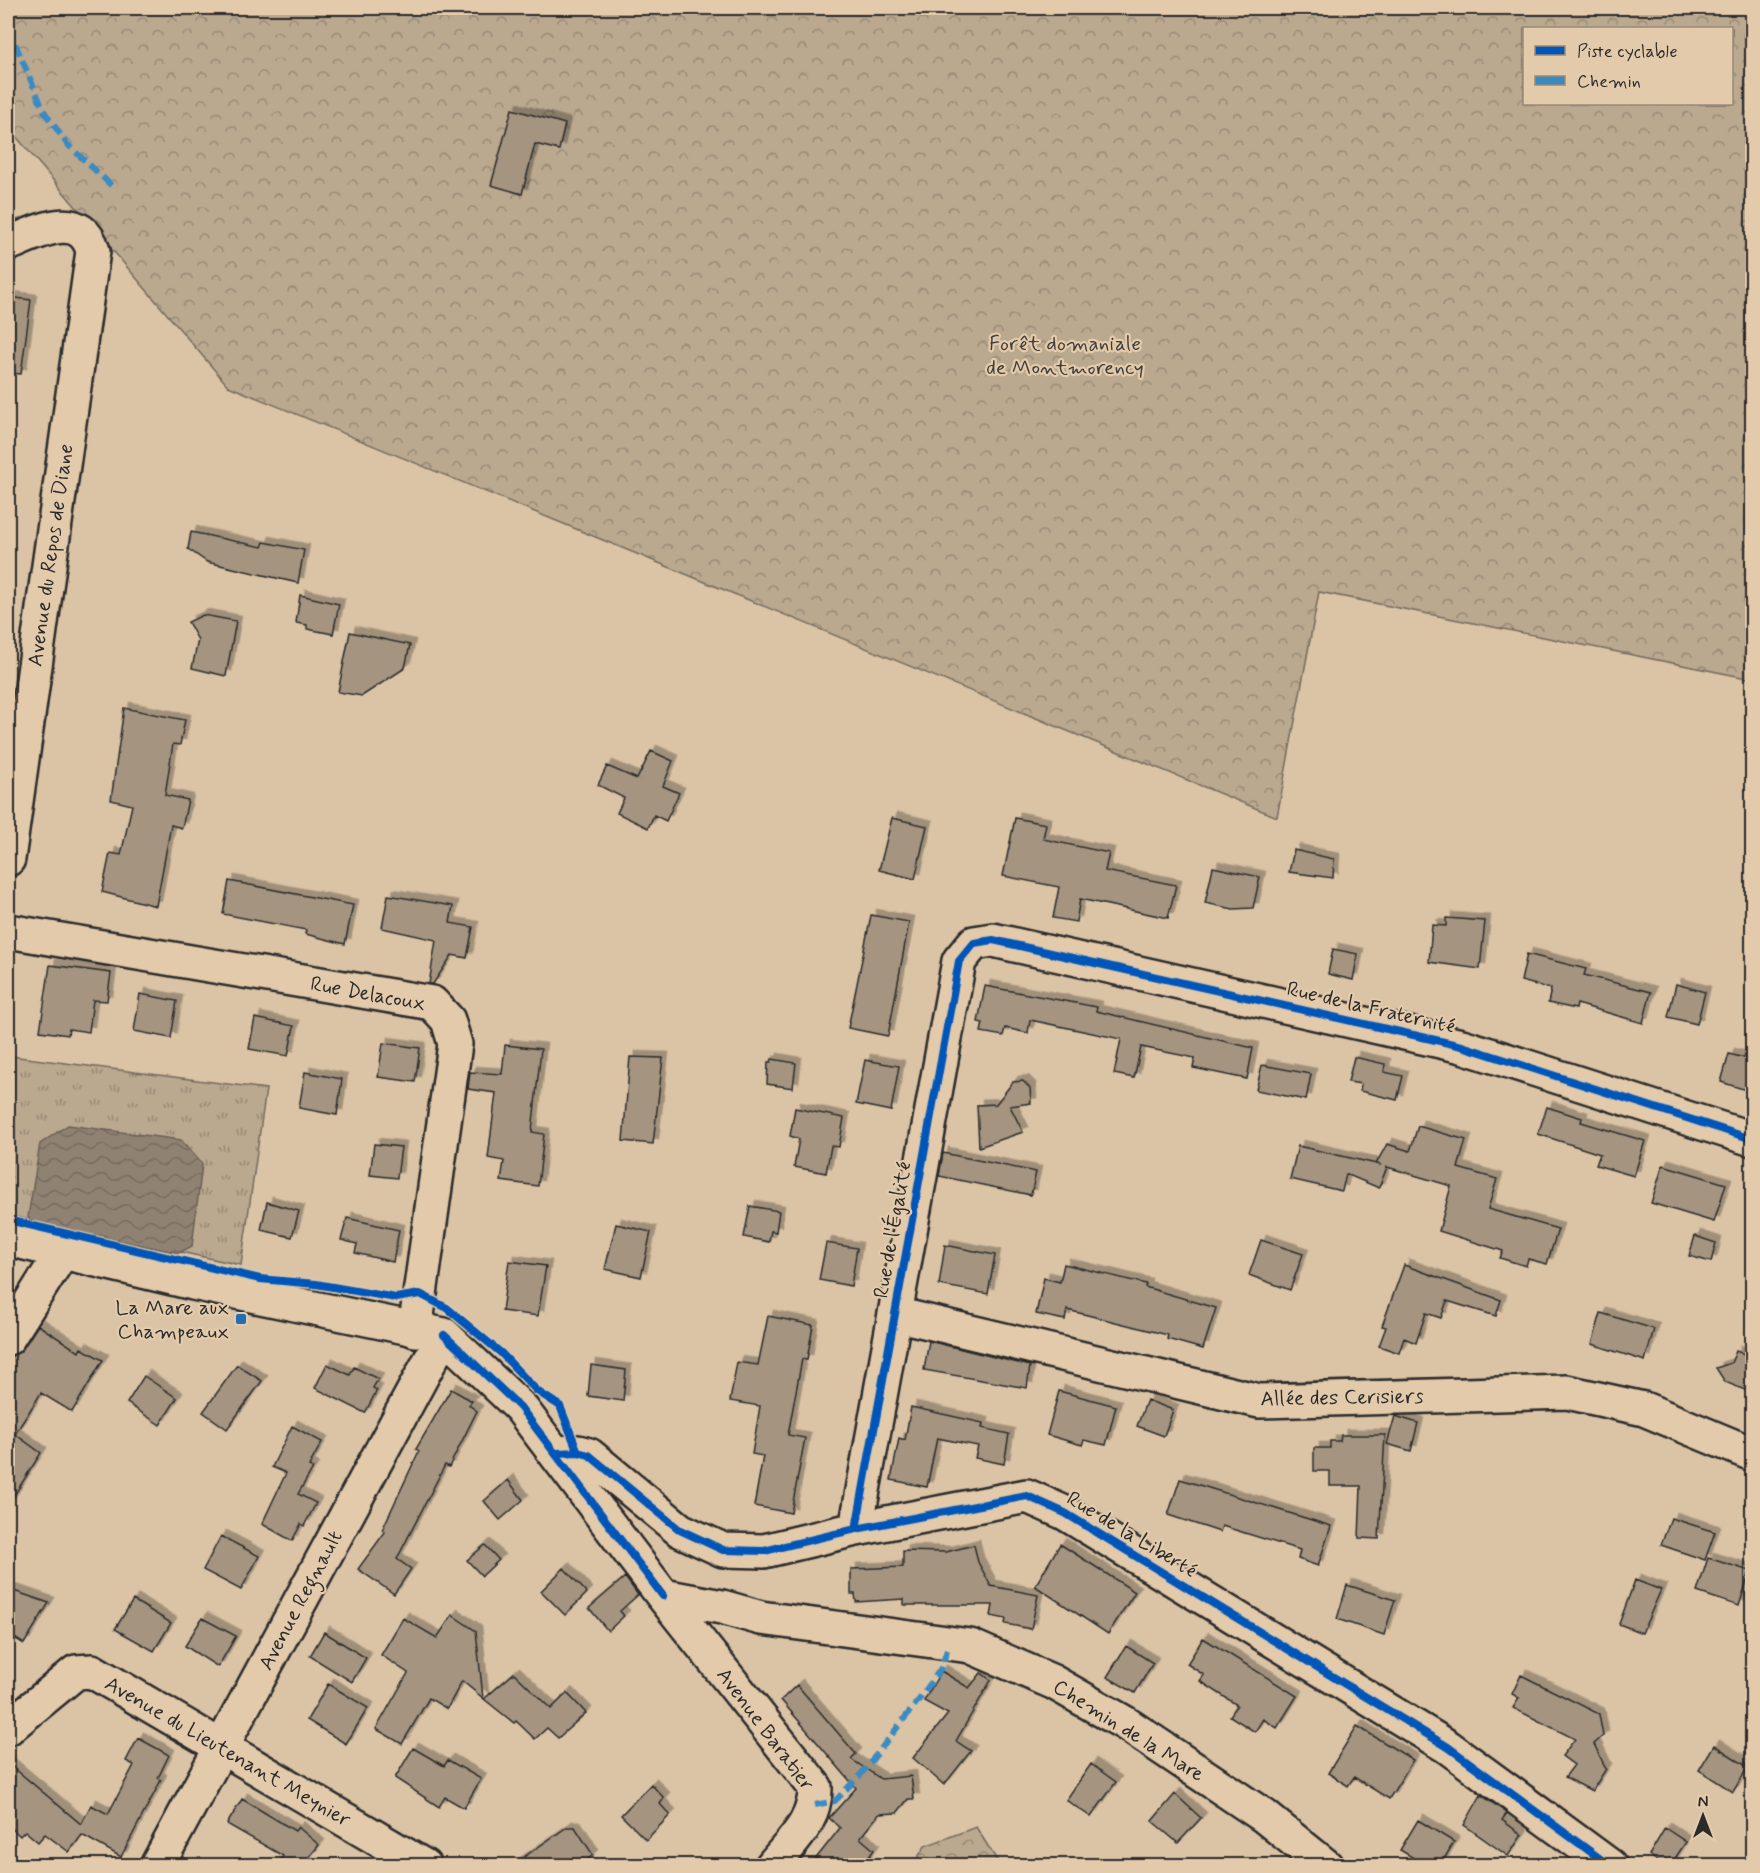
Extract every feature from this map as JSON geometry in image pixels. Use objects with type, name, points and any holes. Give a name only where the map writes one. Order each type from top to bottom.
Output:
[{"type":"street","name":"Avenue du Repos de Diane","points":[[8,244],[43,230],[72,225],[81,230],[90,241],[93,250],[8,859]]},
{"type":"street","name":"Rue Delacoux","points":[[8,931],[432,1003],[448,1020],[455,1044],[429,1333]]},
{"type":"street","name":"Rue de la Fraternité","points":[[974,943],[993,940],[1462,1046],[1752,1139]]},
{"type":"street","name":"Rue de l'Égalité","points":[[856,1528],[959,961],[974,943]]},
{"type":"street","points":[[8,1239],[193,1283],[429,1333],[520,1407],[663,1596]]},
{"type":"street","points":[[8,1338],[63,1251]]},
{"type":"street","name":"Allée des Cerisiers","points":[[895,1314],[1259,1401],[1567,1392],[1644,1409],[1752,1454]]},
{"type":"street","name":"Avenue Regnault","points":[[157,1866],[221,1747],[429,1333]]},
{"type":"street","name":"Rue de la Liberté","points":[[557,1453],[578,1452],[588,1455],[680,1530],[723,1550],[764,1551],[856,1528],[1027,1496],[1065,1513],[1448,1747],[1610,1866]]},
{"type":"street","name":"Avenue Baratier","points":[[663,1596],[815,1787],[815,1805],[808,1821],[772,1866]]},
{"type":"street","name":"Chemin de la Mare","points":[[663,1596],[722,1607],[761,1618],[970,1647],[1053,1682],[1125,1723],[1264,1816],[1326,1866]]},
{"type":"street","name":"Avenue du Lieutenant Meynier","points":[[8,1728],[69,1676],[76,1672],[92,1671],[424,1866]]},
{"type":"green space","name":"Forêt domaniale de Montmorency","points":[[8,8],[1752,8],[1752,679],[1319,592],[1277,817],[228,386],[8,127]]},
{"type":"green space","points":[[11,1056],[266,1089],[241,1265],[8,1215],[8,1080]]},
{"type":"green space","points":[[976,1827],[1000,1865],[913,1865],[925,1846]]},
{"type":"water","name":"La Mare aux Champeaux","points":[[68,1125],[181,1140],[202,1164],[192,1246],[179,1253],[31,1222],[28,1217],[40,1144]]},
{"type":"building","points":[[512,109],[565,124],[559,150],[535,144],[522,194],[491,185]]},
{"type":"building","points":[[8,297],[31,300],[21,374],[8,373]]},
{"type":"building","points":[[191,532],[262,547],[264,542],[304,550],[298,583],[207,562],[188,549]]},
{"type":"building","points":[[300,595],[339,604],[333,634],[307,629],[307,625],[296,623]]},
{"type":"building","points":[[203,615],[236,621],[226,676],[192,668],[198,640],[188,622]]},
{"type":"building","points":[[350,632],[410,645],[405,668],[362,696],[338,692]]},
{"type":"building","points":[[124,708],[185,720],[180,745],[173,744],[165,795],[188,800],[182,828],[171,825],[156,906],[102,892],[110,853],[121,855],[132,805],[111,800]]},
{"type":"building","points":[[651,751],[673,761],[663,786],[679,793],[666,821],[654,815],[648,828],[617,813],[624,798],[598,785],[607,766],[637,779]]},
{"type":"building","points":[[892,818],[927,826],[915,879],[879,870]]},
{"type":"building","points":[[1015,818],[1046,824],[1043,839],[1109,853],[1105,871],[1176,885],[1168,918],[1080,899],[1076,922],[1053,918],[1059,887],[1003,876]]},
{"type":"building","points":[[1294,850],[1334,859],[1333,878],[1289,872]]},
{"type":"building","points":[[1213,867],[1260,877],[1253,908],[1233,909],[1205,903]]},
{"type":"building","points":[[229,881],[353,905],[345,944],[305,934],[306,930],[223,914]]},
{"type":"building","points":[[388,895],[453,906],[450,923],[473,927],[467,958],[452,955],[433,984],[429,984],[436,940],[382,928]]},
{"type":"building","points":[[871,915],[909,922],[888,1036],[848,1028]]},
{"type":"building","points":[[1446,918],[1485,921],[1480,969],[1429,962],[1432,925],[1446,926]]},
{"type":"building","points":[[1333,949],[1358,954],[1353,980],[1328,974]]},
{"type":"building","points":[[1527,954],[1586,969],[1584,975],[1651,992],[1643,1023],[1577,1004],[1576,1009],[1548,1003],[1551,989],[1521,981]]},
{"type":"building","points":[[50,965],[111,973],[107,1001],[93,1000],[89,1032],[69,1029],[68,1035],[40,1031]]},
{"type":"building","points":[[1676,984],[1705,992],[1697,1024],[1668,1017]]},
{"type":"building","points":[[985,986],[1097,1007],[1096,1011],[1253,1048],[1247,1079],[1193,1068],[1195,1058],[1141,1047],[1134,1078],[1114,1074],[1121,1039],[1030,1020],[1028,1033],[1005,1028],[1003,1036],[981,1032],[983,1023],[978,1022]]},
{"type":"building","points":[[140,994],[177,1001],[171,1038],[134,1031]]},
{"type":"building","points":[[255,1018],[294,1026],[288,1056],[249,1049]]},
{"type":"building","points":[[383,1043],[420,1048],[415,1082],[378,1077]]},
{"type":"building","points":[[505,1045],[541,1049],[532,1132],[544,1134],[538,1186],[501,1181],[504,1161],[488,1158],[496,1093],[468,1089],[470,1072],[502,1074]]},
{"type":"building","points":[[1729,1054],[1752,1060],[1752,1092],[1721,1082]]},
{"type":"building","points":[[630,1057],[663,1058],[653,1144],[623,1141]]},
{"type":"building","points":[[1354,1057],[1385,1064],[1384,1072],[1403,1076],[1397,1100],[1360,1091],[1361,1084],[1348,1082]]},
{"type":"building","points":[[772,1059],[796,1063],[793,1088],[767,1084],[768,1062]]},
{"type":"building","points":[[865,1060],[899,1066],[891,1111],[856,1104]]},
{"type":"building","points":[[1262,1065],[1311,1074],[1306,1100],[1256,1090]]},
{"type":"building","points":[[305,1072],[342,1079],[337,1115],[299,1108]]},
{"type":"building","points":[[1023,1081],[1030,1088],[1031,1103],[1010,1106],[1023,1132],[979,1147],[977,1105],[996,1104],[1013,1082]]},
{"type":"building","points":[[1547,1107],[1582,1118],[1581,1122],[1645,1141],[1634,1176],[1596,1165],[1600,1154],[1538,1134]]},
{"type":"building","points":[[795,1108],[844,1118],[839,1147],[831,1146],[826,1173],[794,1167],[799,1139],[790,1136]]},
{"type":"building","points":[[1418,1126],[1466,1140],[1458,1168],[1497,1179],[1488,1209],[1558,1229],[1547,1264],[1528,1259],[1526,1266],[1500,1258],[1503,1251],[1439,1231],[1451,1186],[1387,1167],[1379,1188],[1346,1174],[1342,1191],[1290,1179],[1298,1146],[1376,1164],[1387,1144],[1410,1151]]},
{"type":"building","points":[[374,1144],[401,1147],[397,1178],[370,1175]]},
{"type":"building","points":[[943,1153],[1036,1172],[1031,1195],[939,1176]]},
{"type":"building","points":[[1663,1165],[1726,1184],[1714,1222],[1651,1203]]},
{"type":"building","points":[[267,1202],[299,1211],[292,1237],[261,1230]]},
{"type":"building","points":[[750,1206],[779,1211],[776,1232],[771,1231],[769,1242],[744,1237]]},
{"type":"building","points":[[347,1218],[399,1230],[393,1262],[355,1253],[357,1244],[341,1240]]},
{"type":"building","points":[[616,1224],[651,1232],[641,1277],[605,1269]]},
{"type":"building","points":[[1695,1236],[1716,1243],[1711,1262],[1689,1256]]},
{"type":"building","points":[[1261,1240],[1303,1254],[1290,1290],[1249,1275]]},
{"type":"building","points":[[826,1243],[857,1248],[851,1286],[819,1280]]},
{"type":"building","points":[[945,1245],[995,1255],[988,1294],[939,1285]]},
{"type":"building","points":[[509,1261],[546,1266],[538,1316],[502,1311]]},
{"type":"building","points":[[1064,1264],[1146,1284],[1145,1287],[1216,1308],[1203,1349],[1167,1339],[1168,1335],[1067,1310],[1065,1320],[1036,1314],[1044,1278],[1060,1282]]},
{"type":"building","points":[[1404,1265],[1501,1300],[1496,1316],[1447,1301],[1441,1318],[1426,1313],[1416,1343],[1404,1338],[1399,1353],[1379,1346],[1386,1327],[1382,1326]]},
{"type":"building","points":[[1601,1313],[1654,1329],[1645,1361],[1592,1344]]},
{"type":"building","points":[[768,1316],[813,1325],[807,1360],[802,1359],[788,1435],[805,1438],[791,1513],[754,1506],[763,1456],[752,1454],[760,1406],[730,1401],[737,1362],[758,1365]]},
{"type":"building","points":[[38,1325],[79,1352],[81,1348],[103,1360],[72,1412],[41,1393],[15,1434],[41,1453],[8,1505],[8,1359],[23,1348]]},
{"type":"building","points":[[929,1341],[1030,1366],[1027,1388],[924,1370]]},
{"type":"building","points":[[1736,1351],[1752,1357],[1752,1393],[1725,1382],[1716,1368],[1731,1363]]},
{"type":"building","points":[[327,1364],[350,1375],[354,1367],[378,1379],[373,1388],[377,1390],[365,1413],[315,1388]]},
{"type":"building","points":[[237,1365],[262,1381],[227,1429],[203,1412]]},
{"type":"building","points":[[591,1365],[626,1370],[623,1401],[588,1396]]},
{"type":"building","points":[[144,1376],[177,1398],[160,1425],[127,1403]]},
{"type":"building","points":[[451,1389],[472,1401],[469,1405],[477,1411],[449,1467],[445,1465],[397,1559],[411,1569],[394,1594],[358,1569],[385,1532],[382,1530],[419,1451],[416,1449]]},
{"type":"building","points":[[1059,1391],[1116,1406],[1106,1445],[1084,1440],[1082,1445],[1047,1435]]},
{"type":"building","points":[[1147,1400],[1173,1410],[1164,1436],[1137,1426]]},
{"type":"building","points":[[911,1407],[983,1423],[982,1428],[1009,1434],[1004,1464],[975,1458],[978,1446],[937,1438],[927,1487],[891,1480],[899,1438],[905,1440]]},
{"type":"building","points":[[1395,1416],[1418,1423],[1411,1451],[1387,1444]]},
{"type":"building","points":[[292,1426],[322,1442],[309,1466],[313,1468],[298,1494],[316,1503],[304,1526],[301,1524],[292,1541],[262,1524],[286,1473],[272,1467]]},
{"type":"building","points":[[1341,1435],[1385,1435],[1379,1539],[1359,1538],[1361,1486],[1330,1486],[1330,1471],[1314,1471],[1314,1448],[1330,1448],[1330,1441],[1340,1441]]},
{"type":"building","points":[[1180,1479],[1331,1526],[1318,1566],[1298,1559],[1300,1550],[1222,1526],[1220,1532],[1168,1515]]},
{"type":"building","points":[[508,1480],[523,1500],[500,1520],[484,1501]]},
{"type":"building","points":[[1671,1518],[1715,1532],[1705,1560],[1661,1545]]},
{"type":"building","points":[[221,1536],[259,1556],[241,1590],[203,1570]]},
{"type":"building","points":[[1060,1544],[1135,1592],[1108,1634],[1035,1586]]},
{"type":"building","points":[[485,1545],[499,1560],[482,1576],[467,1560]]},
{"type":"building","points":[[974,1545],[978,1562],[991,1586],[1038,1595],[1031,1629],[1005,1624],[1006,1619],[991,1616],[993,1605],[904,1605],[904,1599],[856,1602],[855,1594],[851,1594],[851,1569],[903,1567],[903,1551],[946,1552]]},
{"type":"building","points":[[1708,1558],[1750,1571],[1739,1606],[1697,1592]]},
{"type":"building","points":[[564,1568],[587,1593],[565,1615],[541,1591]]},
{"type":"building","points":[[625,1577],[638,1595],[620,1611],[624,1616],[608,1631],[589,1608]]},
{"type":"building","points":[[1635,1580],[1661,1590],[1642,1633],[1619,1624]]},
{"type":"building","points":[[1347,1585],[1395,1600],[1384,1635],[1337,1619]]},
{"type":"building","points":[[8,1589],[49,1603],[24,1644],[8,1634]]},
{"type":"building","points":[[133,1600],[171,1623],[154,1651],[115,1629]]},
{"type":"building","points":[[452,1615],[476,1631],[483,1698],[462,1681],[447,1709],[429,1698],[402,1744],[376,1729],[408,1673],[381,1655],[403,1618],[437,1638]]},
{"type":"building","points":[[202,1618],[236,1636],[218,1667],[185,1646]]},
{"type":"building","points":[[324,1632],[366,1658],[352,1682],[310,1656]]},
{"type":"building","points":[[1203,1638],[1297,1696],[1277,1728],[1263,1719],[1255,1732],[1230,1716],[1237,1705],[1200,1681],[1204,1675],[1187,1664]]},
{"type":"building","points":[[1126,1646],[1153,1663],[1135,1693],[1107,1677]]},
{"type":"building","points":[[941,1671],[969,1688],[981,1673],[991,1680],[956,1741],[971,1751],[944,1785],[913,1758],[948,1714],[924,1701]]},
{"type":"building","points":[[514,1673],[551,1709],[567,1693],[586,1713],[558,1738],[547,1728],[535,1739],[516,1721],[514,1723],[484,1699]]},
{"type":"building","points":[[1521,1675],[1599,1714],[1603,1736],[1594,1744],[1606,1769],[1592,1791],[1565,1777],[1574,1765],[1562,1756],[1575,1739],[1513,1708],[1519,1698],[1512,1694]]},
{"type":"building","points":[[328,1684],[368,1708],[346,1744],[307,1720]]},
{"type":"building","points":[[797,1685],[856,1754],[851,1759],[881,1779],[911,1776],[914,1799],[908,1799],[897,1813],[879,1814],[860,1838],[874,1850],[862,1866],[810,1866],[840,1828],[829,1818],[856,1788],[781,1700]]},
{"type":"building","points":[[1357,1726],[1413,1760],[1389,1799],[1354,1777],[1348,1786],[1328,1773]]},
{"type":"building","points":[[138,1738],[169,1755],[158,1778],[161,1780],[121,1857],[82,1835],[69,1852],[45,1834],[38,1842],[25,1831],[20,1836],[8,1825],[8,1763],[81,1824],[91,1805],[108,1814],[134,1765],[126,1761]]},
{"type":"building","points":[[1714,1745],[1748,1767],[1733,1792],[1699,1770]]},
{"type":"building","points":[[413,1748],[444,1766],[448,1760],[481,1779],[464,1808],[445,1797],[439,1807],[395,1778]]},
{"type":"building","points":[[1091,1764],[1116,1782],[1091,1817],[1066,1800]]},
{"type":"building","points":[[651,1784],[664,1798],[660,1804],[670,1815],[646,1840],[621,1815]]},
{"type":"building","points":[[1175,1794],[1201,1818],[1178,1843],[1152,1821]]},
{"type":"building","points":[[1481,1795],[1507,1813],[1502,1820],[1522,1835],[1508,1856],[1464,1825]]},
{"type":"building","points":[[242,1799],[295,1831],[298,1827],[319,1845],[302,1866],[275,1866],[283,1856],[227,1824]]},
{"type":"building","points":[[1418,1820],[1454,1842],[1440,1866],[1427,1866],[1400,1850]]},
{"type":"building","points":[[567,1827],[575,1827],[593,1855],[580,1866],[511,1866]]},
{"type":"building","points":[[1665,1828],[1686,1842],[1670,1866],[1664,1866],[1649,1855]]},
{"type":"marked path","points":[[8,27],[44,111],[67,144],[112,186]]},
{"type":"marked path","points":[[815,1805],[835,1801],[862,1773],[941,1668],[949,1644]]},
{"type":"cycle path","points":[[856,1529],[959,961],[974,943],[993,940],[1462,1046],[1752,1139]]},
{"type":"cycle path","points":[[8,1220],[260,1279],[316,1284],[396,1298],[420,1294],[447,1308],[501,1353],[537,1391],[560,1406],[578,1452]]},
{"type":"cycle path","points":[[444,1335],[520,1407],[663,1596]]},
{"type":"cycle path","points":[[557,1453],[578,1452],[589,1455],[680,1530],[723,1550],[764,1551],[856,1529],[1027,1496],[1065,1513],[1448,1747],[1610,1866]]},
{"type":"place","name":"La Mare aux Champeaux","points":[[241,1319]]}]
